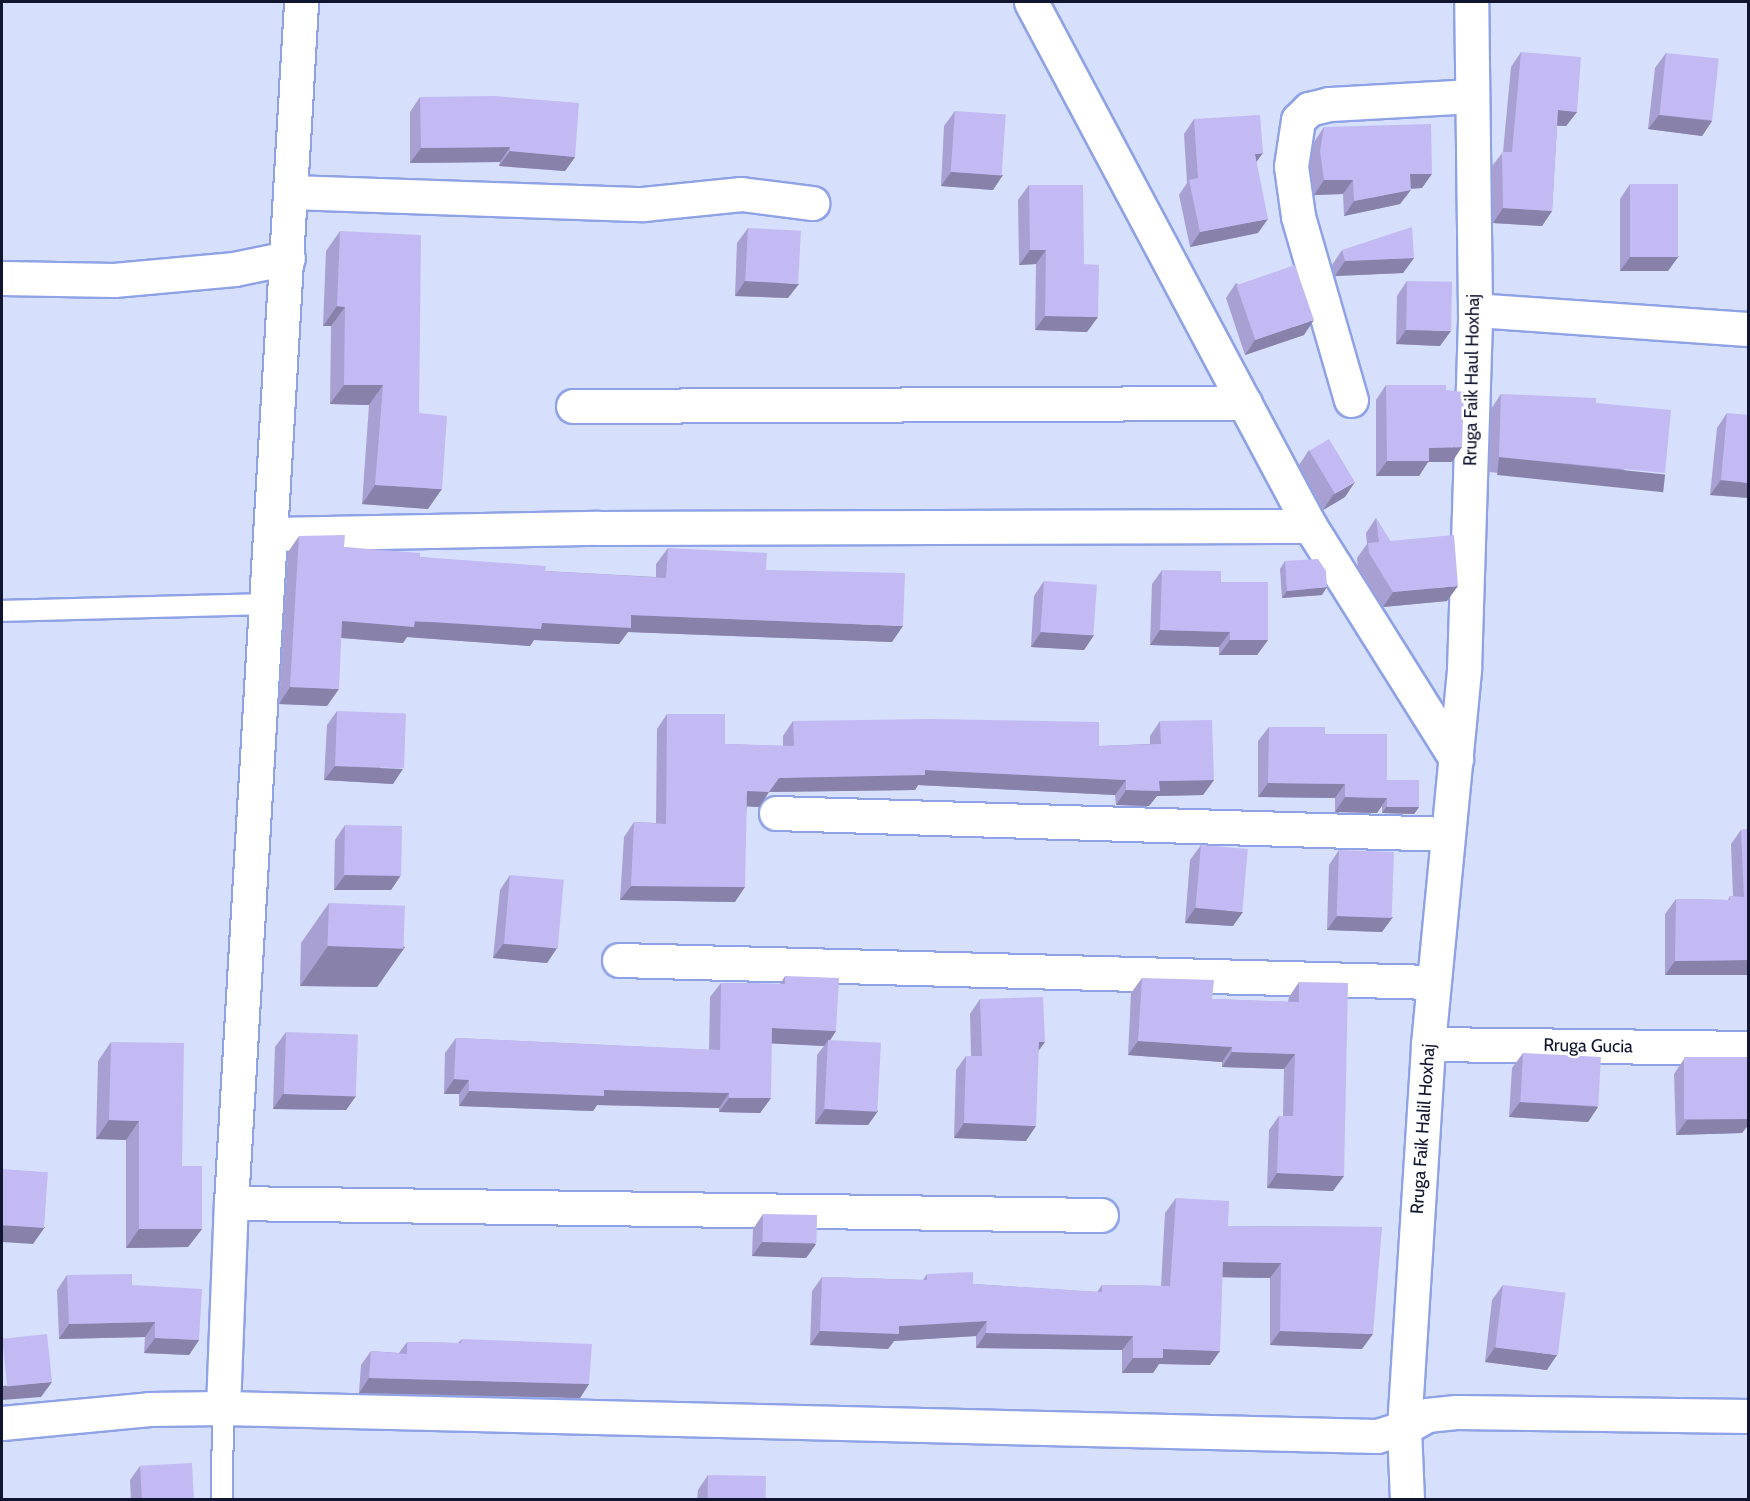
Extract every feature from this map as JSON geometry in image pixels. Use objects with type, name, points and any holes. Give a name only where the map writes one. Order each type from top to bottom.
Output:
[{"type":"street","points":[[223,1408],[231,1203],[273,534],[301,2]]},
{"type":"street","points":[[1031,2],[1310,526],[1456,759]]},
{"type":"street","name":"Rruga Faik Haul Hoxhaj","points":[[1456,759],[1464,670],[1475,310],[1470,96],[1471,2]]},
{"type":"street","points":[[1351,400],[1298,216],[1291,166],[1298,120],[1310,109],[1329,104],[1470,96]]},
{"type":"street","points":[[291,192],[643,204],[741,194],[812,203]]},
{"type":"street","points":[[2,278],[114,279],[234,269],[288,258]]},
{"type":"street","points":[[1475,310],[1749,329]]},
{"type":"street","points":[[573,406],[1245,404]]},
{"type":"street","points":[[273,534],[598,528],[1310,526]]},
{"type":"street","name":"Rruga Faik Halil Hoxhaj","points":[[1407,1500],[1404,1428],[1428,1044],[1456,759]]},
{"type":"street","points":[[776,813],[1448,834]]},
{"type":"street","points":[[619,960],[1433,982]]},
{"type":"street","name":"Rruga Gucia","points":[[1428,1044],[1749,1047]]},
{"type":"street","points":[[231,1203],[1101,1215]]},
{"type":"street","points":[[2,1423],[150,1408],[223,1408],[1365,1436],[1404,1428],[1427,1415],[1456,1413],[1749,1416]]},
{"type":"lane","points":[[2,611],[268,604]]},
{"type":"lane","points":[[222,1500],[223,1408]]},
{"type":"building","points":[[1521,52],[1581,57],[1577,112],[1558,110],[1552,211],[1503,208],[1502,152],[1512,152]]},
{"type":"building","points":[[1666,53],[1719,59],[1712,120],[1660,115]]},
{"type":"building","points":[[494,96],[579,103],[575,157],[510,151],[510,147],[421,148],[420,97]]},
{"type":"building","points":[[955,111],[1006,115],[1002,175],[951,172]]},
{"type":"building","points":[[1260,115],[1263,153],[1255,154],[1268,219],[1200,232],[1189,180],[1198,178],[1194,119]]},
{"type":"building","points":[[1431,124],[1432,174],[1410,174],[1411,190],[1354,201],[1353,180],[1324,180],[1320,151],[1324,127]]},
{"type":"building","points":[[1630,184],[1678,184],[1678,257],[1630,257]]},
{"type":"building","points":[[1029,185],[1083,185],[1084,264],[1099,265],[1098,317],[1045,316],[1046,250],[1030,250]]},
{"type":"building","points":[[1412,227],[1414,258],[1345,261],[1342,250]]},
{"type":"building","points":[[748,228],[801,231],[798,284],[745,281]]},
{"type":"building","points":[[340,231],[421,235],[419,413],[447,416],[442,489],[375,485],[383,385],[344,385],[345,307],[337,306]]},
{"type":"building","points":[[1295,265],[1314,320],[1255,340],[1236,285]]},
{"type":"building","points":[[1407,281],[1452,282],[1451,331],[1406,330]]},
{"type":"building","points":[[1386,385],[1446,385],[1446,390],[1464,392],[1462,447],[1429,448],[1429,461],[1387,461]]},
{"type":"building","points":[[1501,394],[1596,398],[1596,403],[1671,410],[1665,473],[1499,457]]},
{"type":"building","points":[[1727,413],[1749,415],[1749,483],[1721,480]]},
{"type":"building","points":[[1329,439],[1355,482],[1335,494],[1309,451]]},
{"type":"building","points":[[1376,518],[1390,541],[1454,535],[1458,586],[1393,592],[1369,553],[1368,543],[1379,542]]},
{"type":"building","points":[[345,535],[344,547],[420,553],[420,557],[546,566],[545,571],[666,578],[668,548],[767,553],[766,570],[905,573],[903,626],[631,615],[631,628],[542,623],[541,629],[415,621],[414,627],[342,621],[339,689],[290,687],[299,536]]},
{"type":"building","points":[[1318,559],[1326,571],[1327,587],[1287,591],[1285,561]]},
{"type":"building","points":[[1162,570],[1221,571],[1221,582],[1268,582],[1268,640],[1230,640],[1230,632],[1160,630]]},
{"type":"building","points":[[1044,581],[1097,585],[1093,636],[1040,632]]},
{"type":"building","points":[[337,711],[406,713],[404,768],[335,766]]},
{"type":"building","points":[[667,714],[725,714],[725,744],[794,746],[793,721],[932,719],[1099,722],[1099,746],[1161,744],[1160,721],[1212,720],[1214,780],[1159,781],[1160,791],[1126,790],[1126,780],[925,770],[925,775],[779,778],[769,792],[747,791],[745,887],[631,886],[634,822],[666,824]]},
{"type":"building","points":[[1269,727],[1325,727],[1325,734],[1387,734],[1387,798],[1345,797],[1345,784],[1268,783]]},
{"type":"building","points":[[1387,780],[1419,780],[1419,807],[1387,807]]},
{"type":"building","points":[[345,825],[402,826],[401,876],[344,875]]},
{"type":"building","points":[[1749,829],[1749,960],[1675,961],[1676,899],[1730,900],[1730,896],[1744,897],[1741,830]]},
{"type":"building","points":[[1201,845],[1248,849],[1242,912],[1196,908]]},
{"type":"building","points":[[1339,850],[1394,852],[1392,918],[1337,916]]},
{"type":"building","points":[[510,875],[564,880],[558,948],[504,944]]},
{"type":"building","points":[[329,903],[405,906],[403,949],[327,946]]},
{"type":"building","points":[[785,976],[839,978],[836,1031],[772,1028],[771,1098],[729,1098],[729,1093],[604,1090],[604,1096],[469,1091],[469,1080],[454,1079],[456,1038],[720,1050],[721,983],[785,984]]},
{"type":"building","points":[[1142,978],[1214,980],[1212,999],[1299,1002],[1299,982],[1348,983],[1344,1176],[1277,1173],[1279,1116],[1293,1116],[1295,1054],[1232,1052],[1232,1047],[1138,1041]]},
{"type":"building","points":[[1043,997],[1045,1042],[1039,1042],[1036,1126],[964,1123],[966,1056],[982,1056],[980,999]]},
{"type":"building","points":[[286,1032],[358,1035],[356,1096],[284,1094]]},
{"type":"building","points":[[828,1040],[881,1043],[877,1112],[824,1109]]},
{"type":"building","points":[[111,1042],[184,1043],[182,1166],[202,1166],[202,1229],[139,1229],[139,1121],[109,1120]]},
{"type":"building","points":[[1523,1053],[1601,1057],[1598,1106],[1520,1102]]},
{"type":"building","points":[[1684,1057],[1748,1057],[1748,1119],[1684,1119]]},
{"type":"building","points":[[2,1169],[48,1172],[44,1228],[2,1225]]},
{"type":"building","points":[[1176,1198],[1229,1201],[1228,1226],[1382,1227],[1373,1334],[1280,1331],[1281,1263],[1223,1262],[1220,1351],[1163,1349],[1163,1358],[1133,1358],[1133,1336],[986,1333],[987,1321],[899,1326],[899,1334],[820,1331],[822,1277],[927,1280],[927,1274],[973,1272],[973,1284],[1102,1292],[1102,1285],[1170,1286]]},
{"type":"building","points":[[763,1214],[817,1215],[817,1243],[763,1242]]},
{"type":"building","points":[[132,1274],[132,1285],[202,1289],[199,1340],[155,1338],[155,1322],[69,1324],[67,1275]]},
{"type":"building","points":[[1503,1285],[1566,1293],[1558,1355],[1495,1348]]},
{"type":"building","points":[[47,1334],[52,1382],[7,1386],[2,1339]]},
{"type":"building","points":[[462,1339],[592,1344],[589,1384],[369,1378],[371,1351],[407,1354],[407,1342],[461,1343]]},
{"type":"building","points":[[192,1463],[194,1500],[142,1500],[140,1466]]},
{"type":"building","points":[[708,1475],[766,1476],[766,1500],[708,1500]]}]
